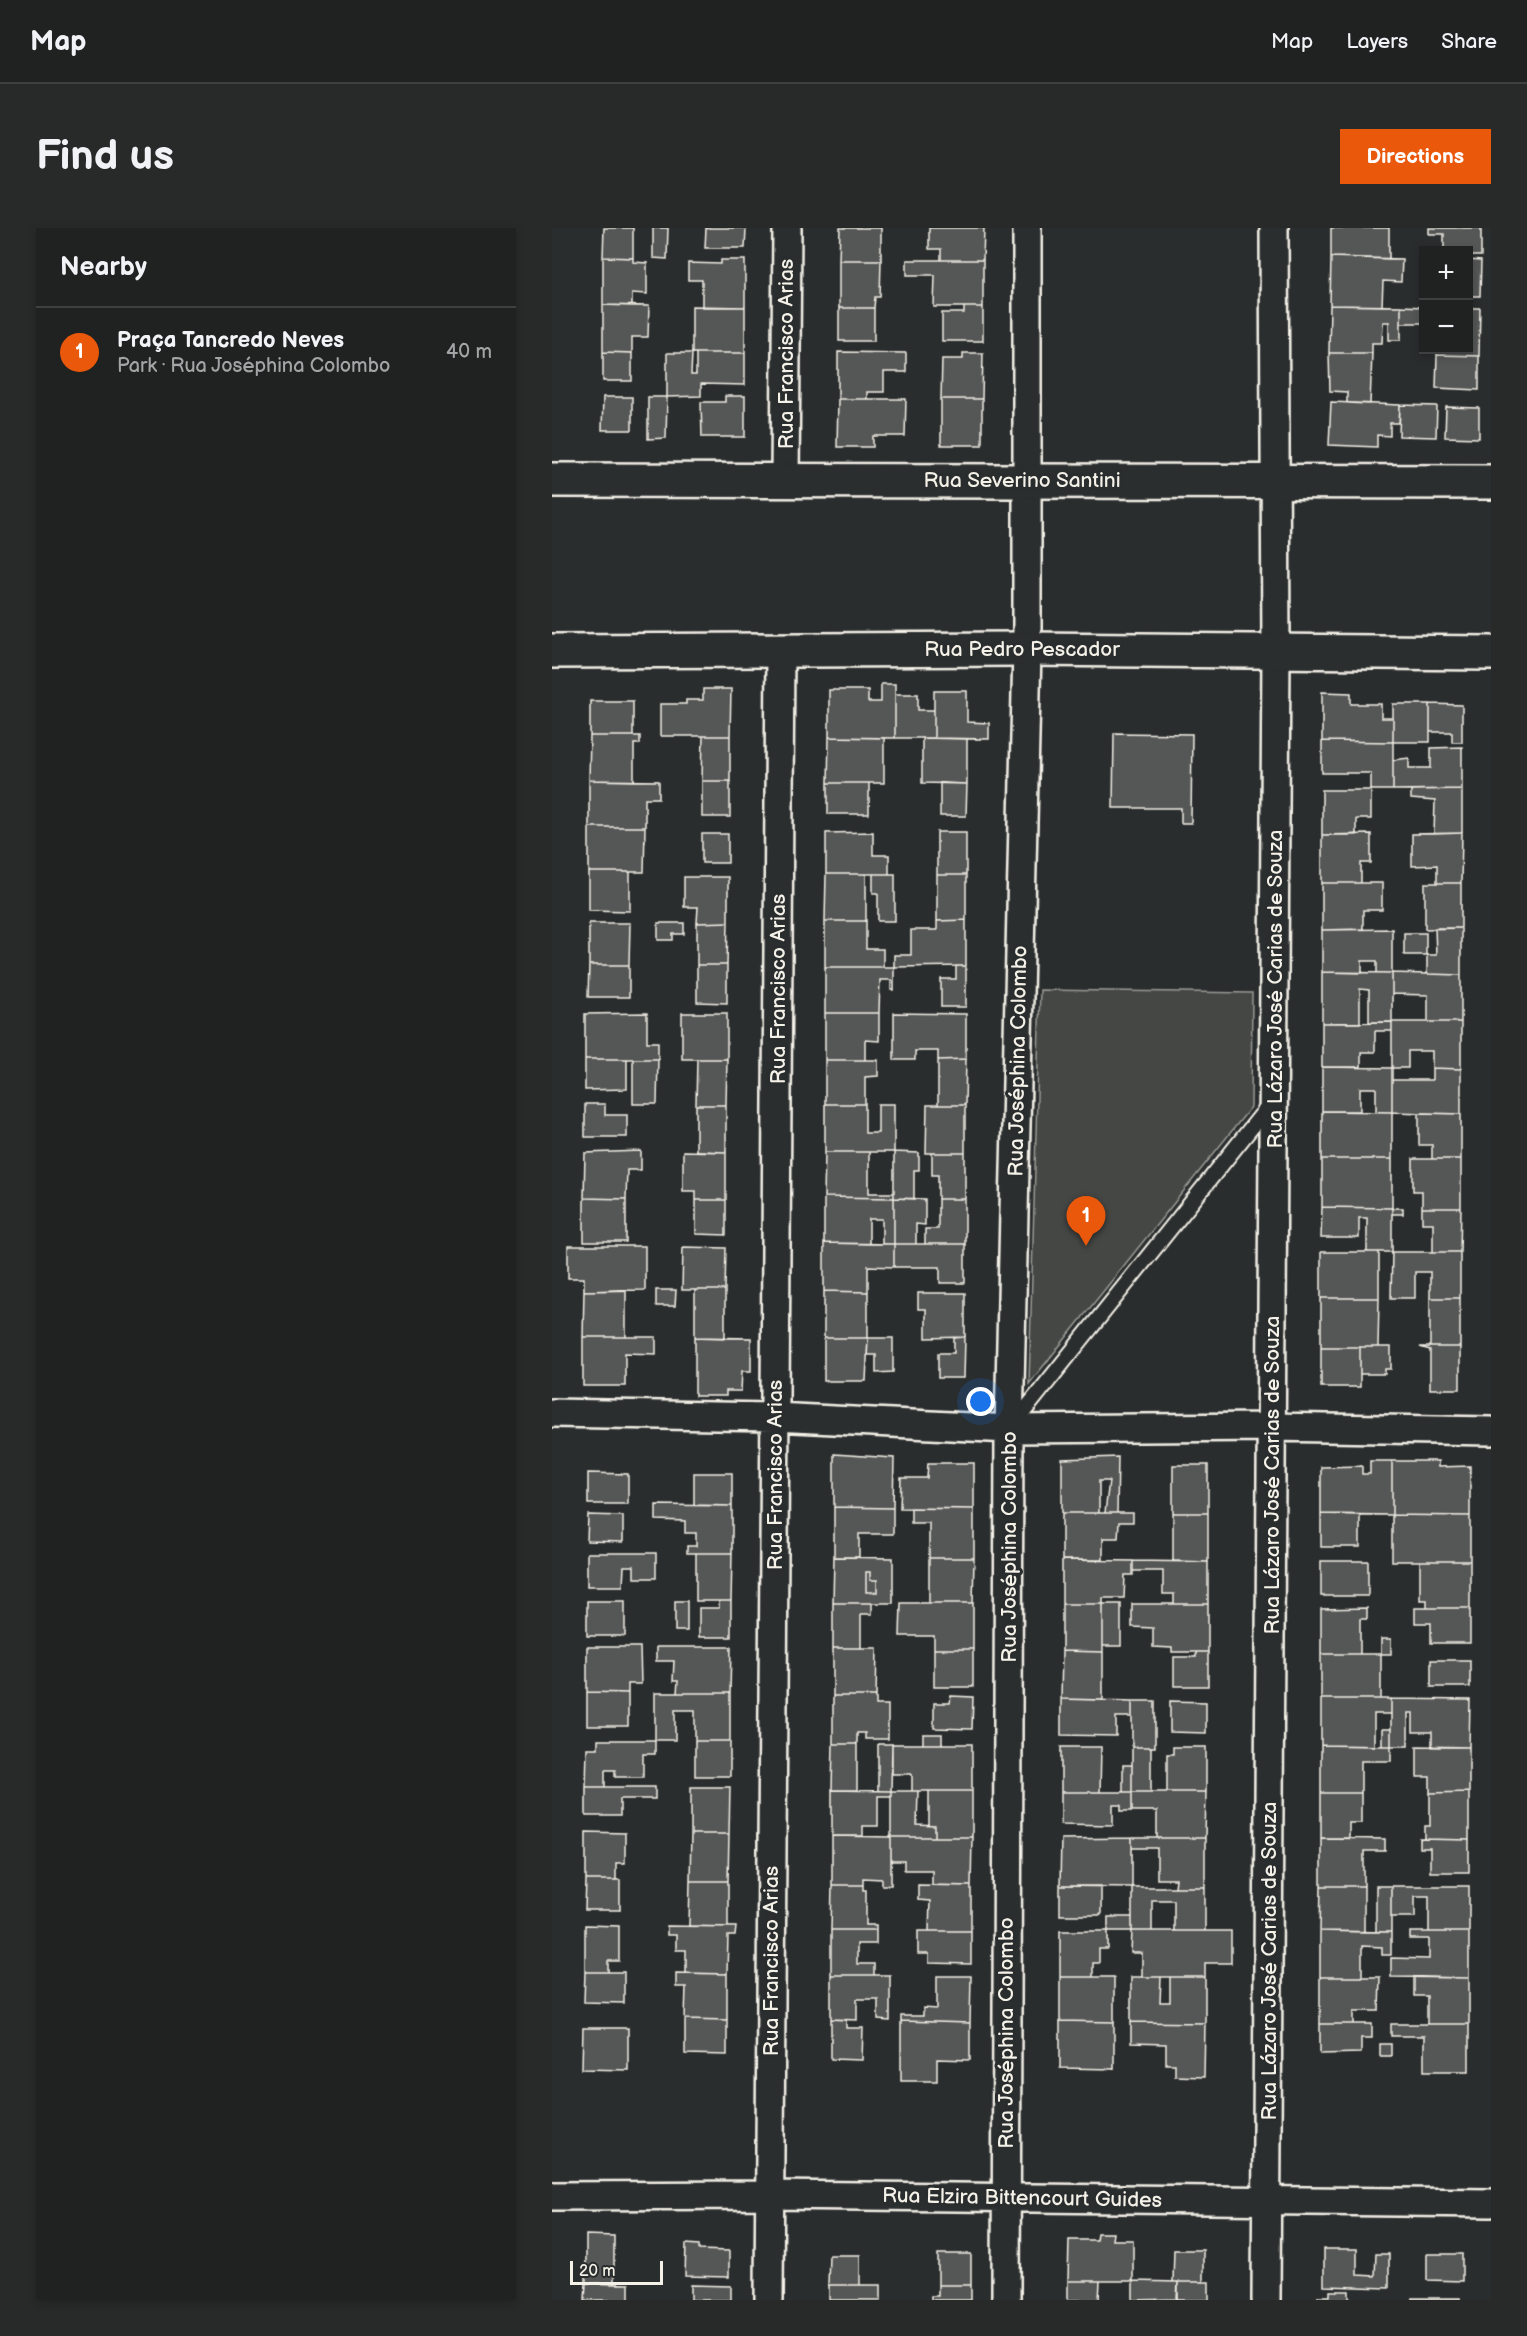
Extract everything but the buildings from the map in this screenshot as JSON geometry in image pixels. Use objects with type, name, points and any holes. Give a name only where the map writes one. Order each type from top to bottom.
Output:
[{"type":"street","name":"Rua Francisco Arias","points":[[785,480],[787,228]]},
{"type":"street","points":[[1028,228],[1028,481]]},
{"type":"street","points":[[1274,228],[1274,481]]},
{"type":"street","name":"Rua Severino Santini","points":[[552,480],[1491,482]]},
{"type":"street","name":"Rua Joséphina Colombo","points":[[1006,2300],[1010,1429],[1027,649],[1028,481]]},
{"type":"street","name":"Rua Lázaro José Carias de Souza","points":[[1266,2300],[1276,650],[1274,481]]},
{"type":"street","name":"Rua Pedro Pescador","points":[[552,651],[1027,649],[1491,652]]},
{"type":"street","name":"Rua Francisco Arias","points":[[769,2300],[780,650]]},
{"type":"street","points":[[552,1413],[775,1417],[1010,1429],[1272,1427],[1491,1431]]},
{"type":"street","name":"Rua Elzira Bittencourt Guides","points":[[552,2196],[770,2195],[1491,2203]]},
{"type":"lane","points":[[1010,1429],[1274,1099]]},
{"type":"shaded area","points":[[1040,990],[1252,993],[1251,1107],[1029,1384]]},
{"type":"place","name":"Praça Tancredo Neves","points":[[1086,1246]]}]
